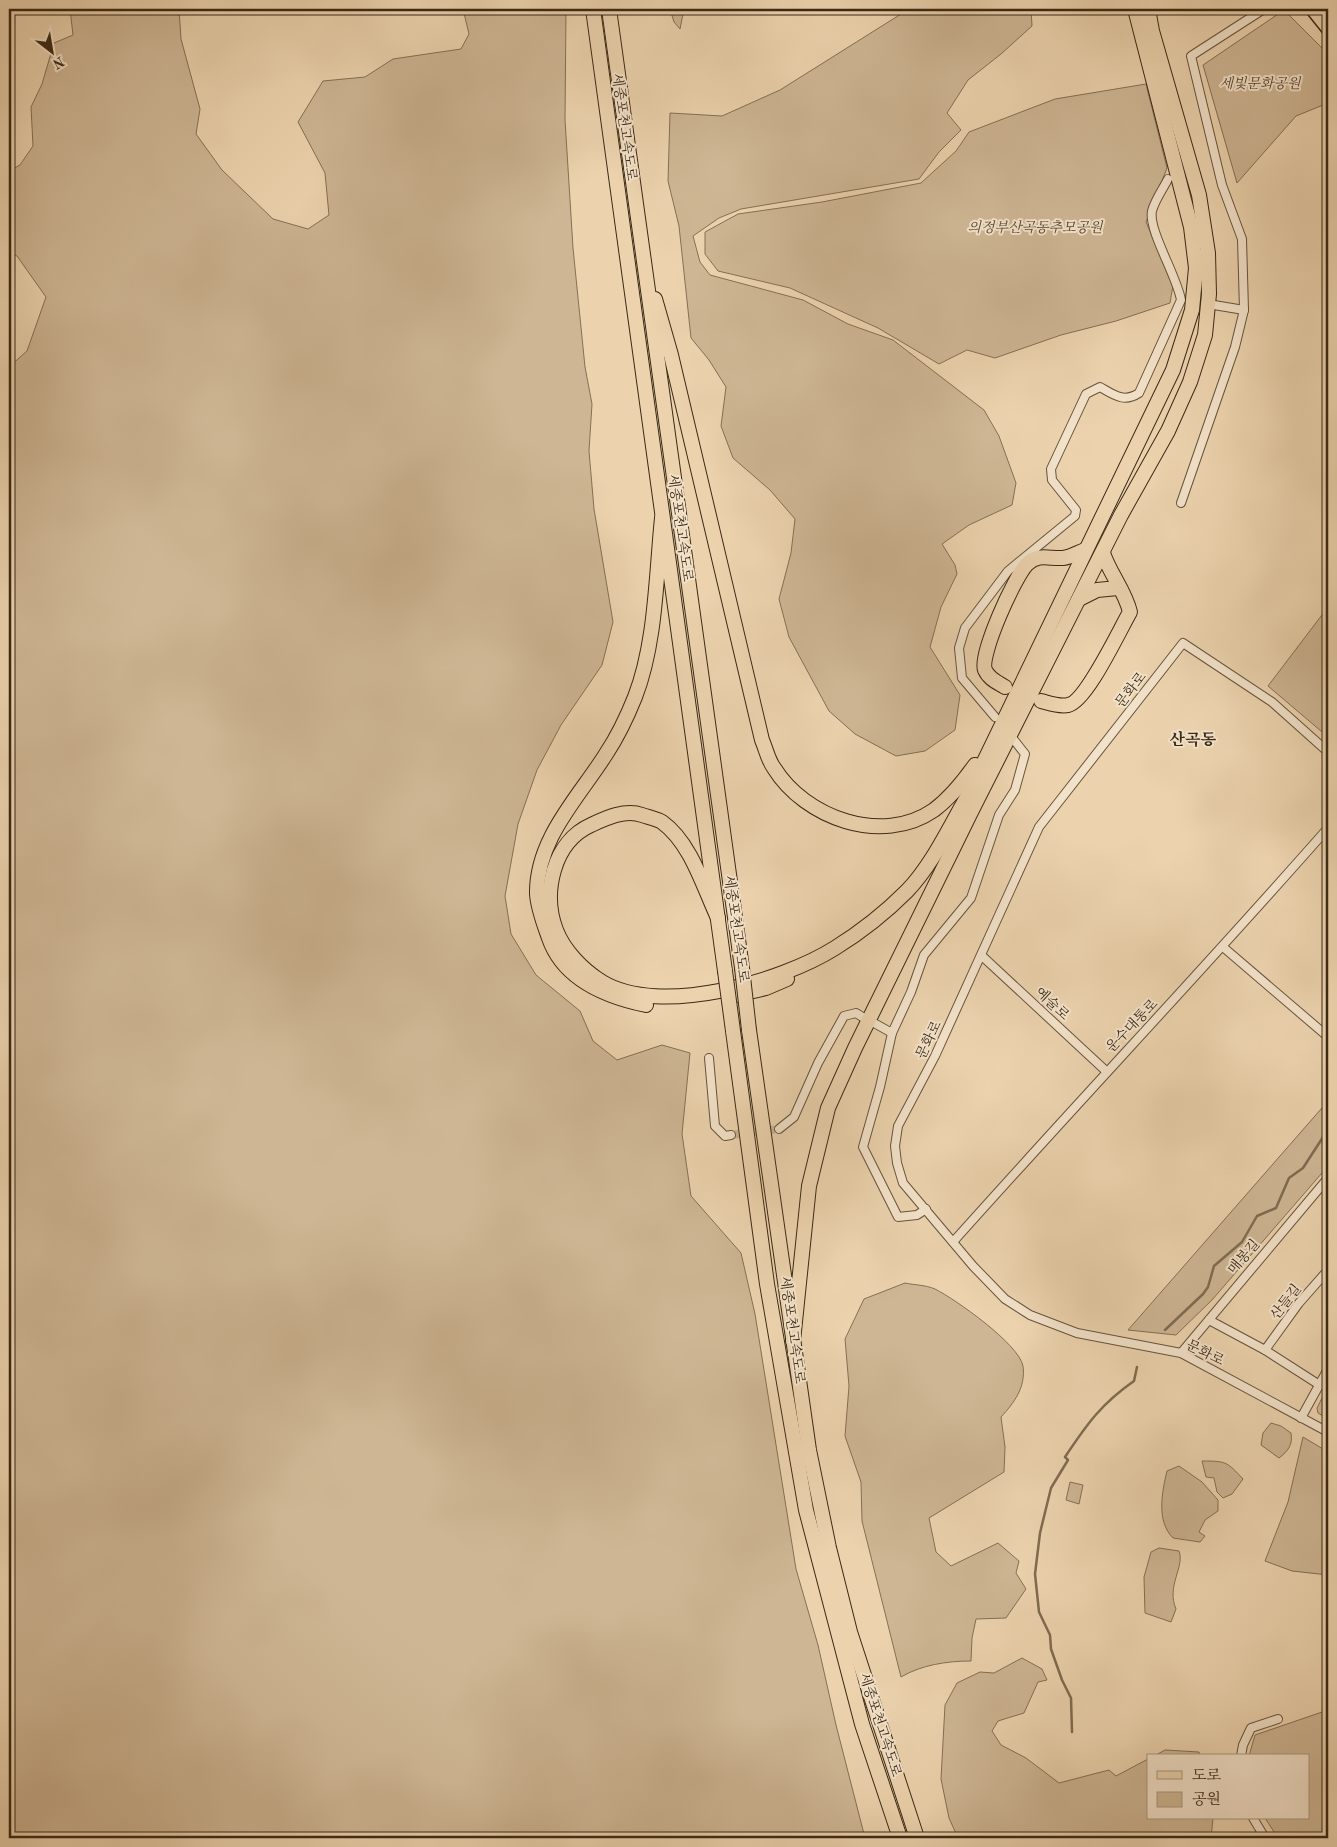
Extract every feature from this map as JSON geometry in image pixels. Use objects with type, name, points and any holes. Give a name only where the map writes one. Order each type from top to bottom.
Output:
[{"type":"highway","name":"세종포천고속도로","points":[[593,9],[767,1284],[806,1510],[862,1724],[900,1838]]},
{"type":"highway","name":"세종포천고속도로","points":[[609,9],[641,253],[809,1450],[850,1632],[917,1838]]},
{"type":"highway","points":[[718,918],[684,846],[661,822],[637,813],[612,816],[585,828],[569,841],[558,858],[552,876],[550,902],[556,930],[568,950],[582,967],[596,977],[624,991],[649,997],[708,994],[792,970],[834,949],[870,924],[908,890],[939,846],[967,797],[1173,370],[1192,310],[1196,268],[1192,227],[1135,9]]},
{"type":"highway","points":[[793,1341],[809,1186],[828,1108],[855,1048],[910,941],[971,812],[1102,553],[1168,431],[1190,382],[1205,335],[1209,294],[1208,253],[1199,195],[1152,31],[1148,9]]},
{"type":"highway","points":[[641,253],[671,355],[762,740],[774,768],[796,793],[819,810],[856,825],[883,827],[907,823],[932,811],[943,803],[967,777],[996,736]]},
{"type":"highway","points":[[662,518],[647,657],[636,695],[626,720],[606,754],[552,834],[542,863],[537,894],[542,918],[551,946],[576,977],[619,1000],[647,1006],[696,1005],[766,988],[808,972],[833,959],[893,915],[923,884],[971,812]]},
{"type":"highway","points":[[1005,687],[990,679],[984,668],[984,655],[991,636],[1027,564],[1040,556],[1064,558],[1085,550]]},
{"type":"highway","points":[[1041,701],[1067,706],[1076,702],[1088,688],[1130,612],[1127,600],[1109,572],[1102,553]]},
{"type":"highway","points":[[1052,557],[1064,567],[1070,585]]},
{"type":"highway","points":[[1079,599],[1097,590],[1118,588]]},
{"type":"main road","points":[[1312,9],[1328,29]]},
{"type":"street","points":[[1181,503],[1235,347],[1244,310],[1242,239],[1222,185],[1191,56],[1264,9]]},
{"type":"street","points":[[995,718],[962,678],[959,648],[965,628],[1008,571],[1075,516],[1076,510],[1052,480],[1051,469],[1086,394],[1100,387],[1120,398],[1132,398],[1139,393],[1184,300],[1152,226],[1152,211],[1168,179]]},
{"type":"street","points":[[1214,305],[1244,310]]},
{"type":"street","name":"문화로","points":[[1328,752],[1272,702],[1183,643],[1039,827],[935,1056],[898,1126],[895,1146],[897,1164],[903,1183],[1005,1299],[1030,1315],[1077,1333],[1181,1353],[1328,1432]]},
{"type":"street","points":[[926,1209],[917,1215],[898,1217],[863,1147],[880,1087],[892,1033],[911,992],[924,955],[971,898],[999,815],[1015,790],[1025,754],[1014,740]]},
{"type":"street","name":"운수대통로","points":[[953,1242],[1106,1071],[1223,947],[1328,828]]},
{"type":"street","points":[[1223,947],[1327,1036]]},
{"type":"street","name":"예술로","points":[[982,956],[1106,1071]]},
{"type":"street","points":[[779,1129],[794,1117],[818,1063],[844,1016],[856,1013],[864,1018]]},
{"type":"street","points":[[874,1023],[892,1033]]},
{"type":"street","points":[[709,1058],[715,1126],[725,1136],[732,1135]]},
{"type":"street","name":"매봉길","points":[[1181,1353],[1328,1180]]},
{"type":"street","name":"산들길","points":[[1266,1350],[1299,1303],[1328,1270]]},
{"type":"street","points":[[1209,1320],[1266,1350],[1318,1384]]},
{"type":"street","points":[[1301,1418],[1318,1384],[1328,1369]]},
{"type":"street","points":[[1242,1754],[1243,1745],[1251,1728],[1278,1718]]},
{"type":"street","points":[[1254,1820],[1265,1838]]},
{"type":"green space","points":[[70,9],[179,9],[181,39],[200,109],[196,134],[222,170],[273,219],[308,229],[329,215],[325,173],[298,122],[323,81],[365,77],[393,59],[461,49],[469,34],[463,9],[566,9],[565,120],[573,248],[585,367],[592,404],[589,451],[594,509],[613,622],[602,665],[561,725],[537,770],[518,824],[505,896],[511,934],[536,975],[580,1011],[593,1041],[617,1060],[662,1045],[690,1053],[682,1134],[691,1196],[741,1253],[755,1314],[796,1569],[818,1645],[865,1838],[9,1838],[9,367],[27,351],[46,297],[17,256],[9,252],[9,171],[20,165],[33,146],[31,107],[42,84],[54,43],[73,35]]},
{"type":"green space","points":[[670,9],[684,9],[680,29],[674,22]]},
{"type":"green space","points":[[909,9],[1031,9],[1032,26],[968,80],[947,113],[961,130],[939,152],[919,179],[741,209],[719,218],[693,236],[700,262],[710,275],[803,300],[848,324],[893,340],[984,410],[999,436],[1016,483],[1012,505],[969,525],[942,544],[955,565],[957,574],[941,607],[930,647],[960,695],[955,730],[925,751],[896,756],[855,734],[829,711],[789,637],[779,599],[791,553],[795,519],[770,490],[733,458],[721,426],[726,387],[709,360],[691,338],[679,226],[668,181],[670,113],[722,116],[780,90]]},
{"type":"green space","name":"세빛문화공원","points":[[1284,10],[1328,54],[1328,103],[1296,116],[1237,183],[1203,65]]},
{"type":"green space","name":"의정부산곡동추모공원","points":[[1146,84],[1167,168],[1146,222],[1173,285],[1170,303],[1116,321],[1061,335],[995,358],[967,350],[939,364],[878,328],[790,288],[718,271],[705,254],[705,232],[738,214],[822,202],[921,183],[956,151],[969,132],[1055,99]]},
{"type":"green space","points":[[1328,607],[1328,737],[1268,686]]},
{"type":"green space","points":[[1328,1101],[1328,1166],[1212,1300],[1176,1335],[1128,1330]]},
{"type":"green space","points":[[905,1283],[935,1289],[957,1302],[999,1335],[1019,1357],[1023,1366],[1021,1388],[1001,1417],[1005,1447],[1004,1472],[929,1518],[936,1552],[951,1566],[998,1543],[1019,1561],[1016,1573],[1026,1589],[1006,1618],[976,1619],[972,1638],[971,1661],[934,1665],[917,1669],[901,1677],[862,1521],[861,1482],[845,1436],[849,1386],[845,1339],[864,1299]]},
{"type":"green space","points":[[1328,1386],[1328,1419],[1318,1413],[1317,1408]]},
{"type":"green space","points":[[1271,1423],[1281,1426],[1291,1433],[1289,1447],[1279,1458],[1261,1445],[1263,1433]]},
{"type":"green space","points":[[1303,1437],[1328,1452],[1328,1488],[1323,1516],[1328,1575],[1292,1571],[1265,1561],[1288,1502]]},
{"type":"green space","points":[[1202,1461],[1222,1462],[1230,1466],[1243,1479],[1232,1494],[1223,1498],[1217,1492],[1214,1478],[1206,1477]]},
{"type":"green space","points":[[1179,1466],[1202,1482],[1218,1500],[1218,1511],[1205,1520],[1199,1532],[1205,1536],[1200,1542],[1173,1538],[1164,1523],[1162,1497],[1167,1471]]},
{"type":"green space","points":[[1070,1482],[1083,1485],[1079,1504],[1066,1500]]},
{"type":"green space","points":[[1159,1548],[1179,1551],[1180,1557],[1173,1592],[1176,1609],[1171,1622],[1145,1613],[1144,1577],[1151,1552]]},
{"type":"green space","points":[[1022,1658],[1042,1669],[1047,1680],[1038,1682],[1024,1713],[998,1721],[992,1731],[1001,1745],[1026,1758],[1059,1783],[1109,1770],[1116,1776],[1147,1760],[1147,1820],[1213,1820],[1211,1838],[958,1838],[949,1818],[941,1779],[945,1705],[957,1683],[980,1672],[994,1673]]},
{"type":"green space","points":[[1328,1710],[1328,1838],[1278,1838],[1266,1820],[1310,1820],[1310,1754],[1250,1754],[1255,1735]]},
{"type":"green space","points":[[1165,1750],[1199,1752],[1200,1754],[1158,1754]]},
{"type":"waterway","points":[[1165,1330],[1203,1294],[1208,1287],[1214,1266],[1242,1242],[1257,1216],[1276,1208],[1289,1178],[1303,1168],[1325,1134]]},
{"type":"waterway","points":[[1072,1732],[1071,1698],[1062,1680],[1051,1649],[1050,1635],[1039,1612],[1035,1574],[1040,1533],[1051,1488],[1068,1460],[1065,1457],[1080,1434],[1103,1406],[1134,1381],[1137,1367]]},
{"type":"tunnel","points":[[731,1135],[779,1129]]},
{"type":"district","name":"산곡동","points":[[1193,741]]}]
